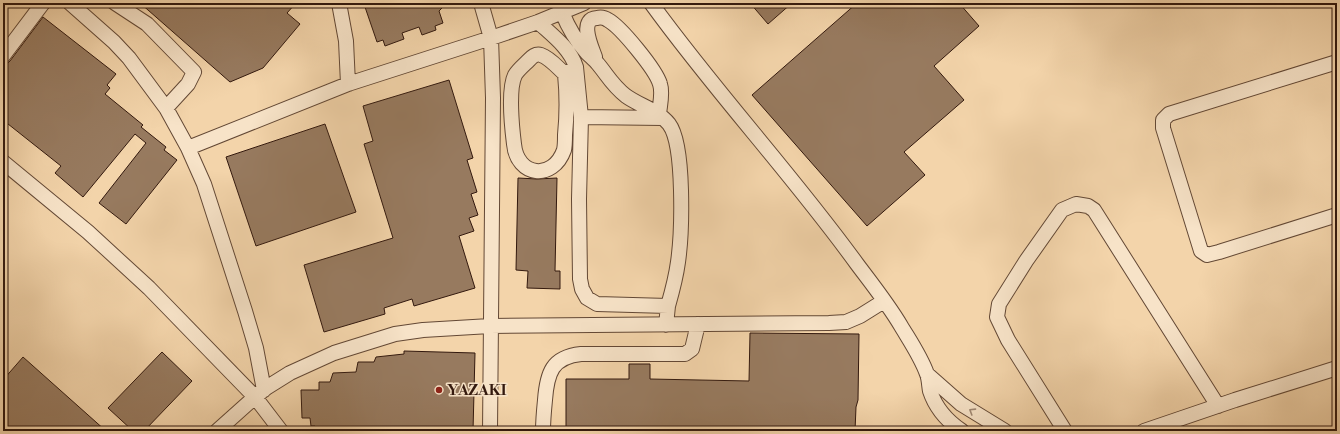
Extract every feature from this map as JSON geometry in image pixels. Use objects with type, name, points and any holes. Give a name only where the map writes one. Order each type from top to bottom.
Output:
[{"type":"street","points":[[3,56],[44,3]]},
{"type":"street","points":[[70,3],[114,42],[129,58],[166,108],[188,148],[204,184],[256,348],[259,393]]},
{"type":"street","points":[[115,3],[147,24],[164,44],[187,63],[194,72],[188,84],[166,108]]},
{"type":"street","points":[[339,3],[346,41],[348,84]]},
{"type":"street","points":[[481,3],[491,38],[493,98],[490,431]]},
{"type":"street","points":[[188,148],[348,84],[538,22],[584,3]]},
{"type":"street","points":[[651,3],[698,65],[832,229],[901,326],[927,374],[934,401],[941,412],[951,423],[962,431]]},
{"type":"street","points":[[562,12],[574,36],[618,90],[661,116],[669,124],[676,139],[679,154],[681,182],[678,262],[668,306],[666,325]]},
{"type":"street","points":[[598,64],[587,31],[590,21],[594,18],[602,17],[610,21],[619,29],[656,75],[661,91],[661,116]]},
{"type":"street","points":[[538,22],[574,60],[570,70],[566,90],[566,128],[564,150],[560,158],[551,167],[544,171],[532,171],[524,167],[517,158],[514,147],[511,113],[513,81],[519,70],[536,55],[540,55],[570,70]]},
{"type":"street","points":[[1337,62],[1168,114],[1163,120],[1163,128],[1201,251],[1207,255],[1337,216]]},
{"type":"street","points":[[570,70],[580,118],[579,206],[580,279],[582,289],[587,298],[597,304],[668,306]]},
{"type":"street","points":[[580,118],[661,116]]},
{"type":"street","points":[[3,162],[88,232],[259,393],[281,431]]},
{"type":"street","points":[[1065,431],[1008,340],[997,317],[998,304],[1026,261],[1062,210],[1076,204],[1088,206],[1094,210],[1218,406]]},
{"type":"street","points":[[217,431],[259,393],[290,373],[334,353],[395,334],[423,330],[490,326],[846,322],[860,316],[884,301]]},
{"type":"street","points":[[543,431],[546,386],[549,374],[555,365],[562,359],[570,355],[581,354],[685,354],[692,349],[696,338],[698,324]]},
{"type":"street","points":[[1144,431],[1337,368]]},
{"type":"street","points":[[927,374],[961,404],[1005,431]]},
{"type":"building","points":[[140,3],[296,3],[287,13],[300,24],[263,68],[230,82]]},
{"type":"building","points":[[365,3],[447,3],[439,11],[443,23],[435,26],[436,30],[422,35],[419,27],[402,33],[404,39],[385,46],[383,40],[377,42]]},
{"type":"building","points":[[750,3],[792,3],[768,24]]},
{"type":"building","points":[[857,3],[959,3],[979,26],[934,66],[964,100],[904,152],[925,175],[867,226],[752,95]]},
{"type":"building","points":[[43,17],[116,74],[107,85],[110,88],[105,94],[143,125],[141,127],[166,147],[164,150],[177,160],[126,224],[99,203],[146,143],[135,134],[83,197],[55,173],[61,166],[3,120],[3,67],[10,61]]},
{"type":"building","points":[[449,80],[473,158],[467,160],[477,192],[471,194],[478,215],[469,218],[474,231],[459,236],[475,288],[414,306],[412,299],[384,308],[385,314],[324,332],[304,265],[393,238],[364,144],[373,141],[363,106]]},
{"type":"building","points":[[325,124],[356,212],[256,246],[226,157]]},
{"type":"building","points":[[518,178],[557,178],[555,271],[560,271],[560,289],[527,288],[528,271],[516,270]]},
{"type":"building","points":[[750,333],[859,334],[858,400],[856,407],[855,431],[566,431],[566,379],[629,379],[629,364],[650,364],[650,379],[749,381]]},
{"type":"building","points":[[404,351],[475,353],[473,431],[316,431],[315,426],[311,426],[310,418],[302,418],[301,390],[319,390],[319,382],[330,382],[333,373],[356,372],[358,362],[374,362],[376,357],[404,354]]},
{"type":"building","points":[[162,352],[192,381],[144,431],[133,431],[108,408]]},
{"type":"building","points":[[23,357],[106,431],[3,431],[3,380]]},
{"type":"place","name":"YAZAKI","points":[[439,390]]}]
